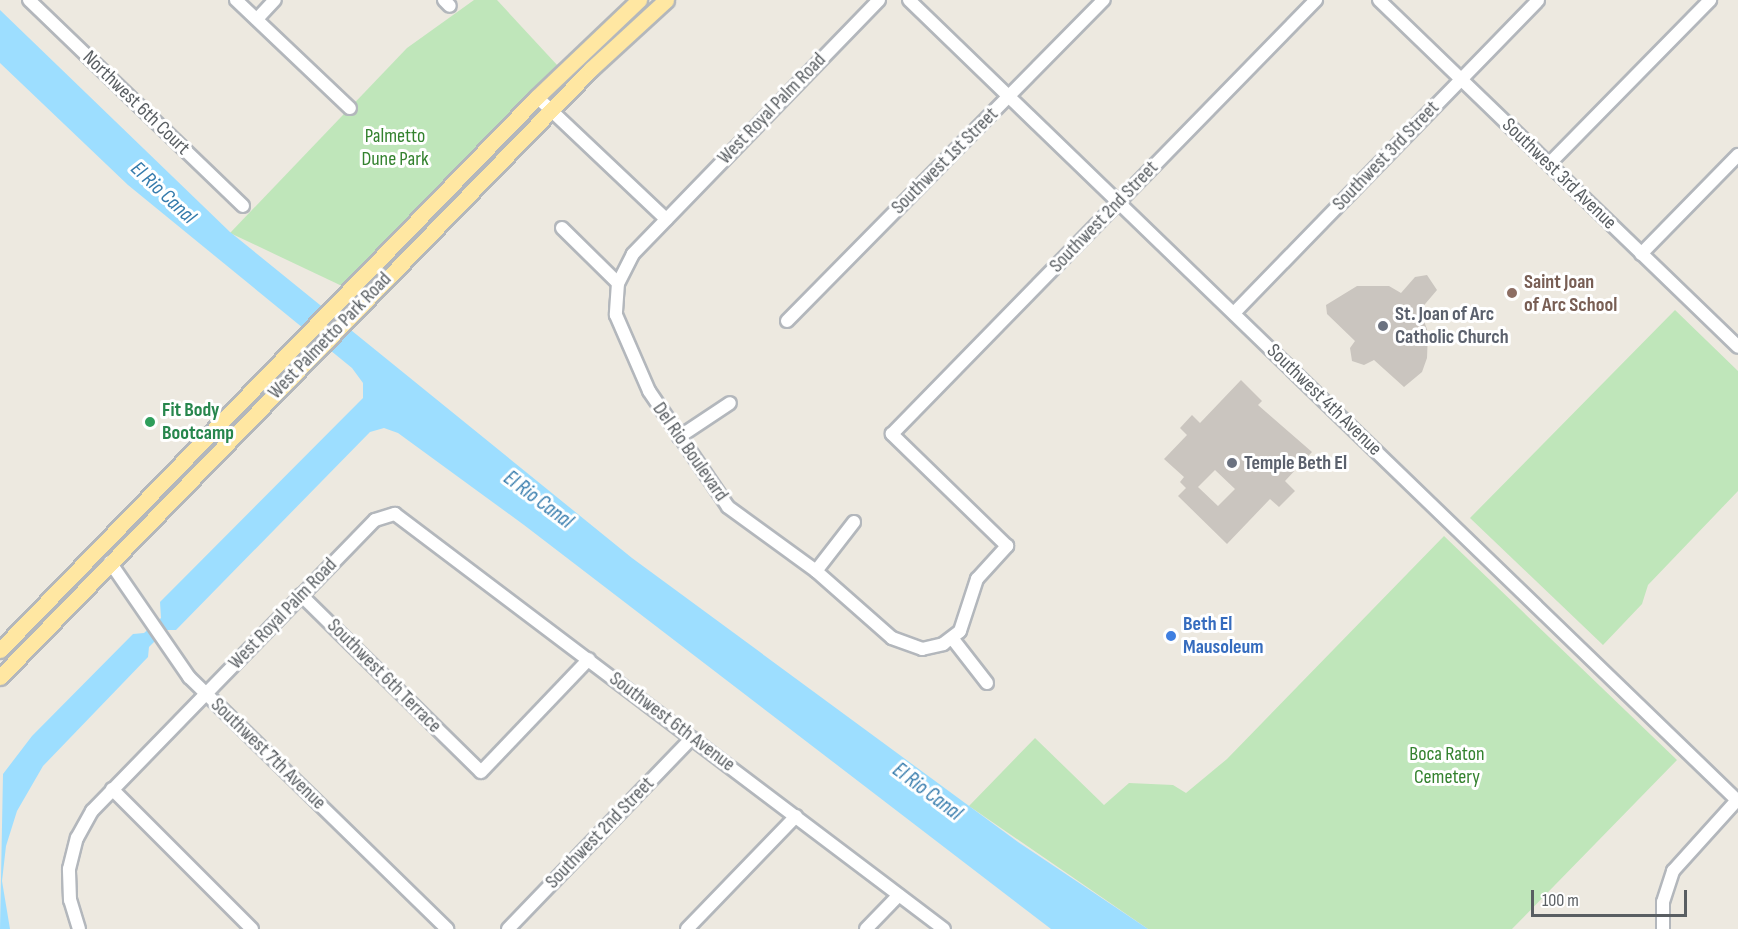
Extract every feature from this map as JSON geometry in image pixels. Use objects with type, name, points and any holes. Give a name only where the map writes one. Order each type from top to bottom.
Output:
[{"type":"main road","name":"West Palmetto Park Road","points":[[0,650],[206,435],[537,97],[639,0]]},
{"type":"main road","name":"West Palmetto Park Road","points":[[0,677],[551,109],[666,0]]},
{"type":"main road","points":[[173,498],[176,483],[206,451],[206,435]]},
{"type":"main road","points":[[110,562],[106,550],[140,513],[146,497]]},
{"type":"street","name":"Northwest 6th Court","points":[[29,0],[243,206]]},
{"type":"street","points":[[237,0],[350,108]]},
{"type":"street","points":[[256,19],[275,0]]},
{"type":"street","name":"West Royal Palm Road","points":[[666,219],[879,0]]},
{"type":"street","name":"Southwest 4th Avenue","points":[[909,0],[1738,800]]},
{"type":"street","name":"Southwest 1st Street","points":[[787,321],[1104,0]]},
{"type":"street","name":"Southwest 2nd Street","points":[[952,638],[965,622],[977,579],[1007,546],[892,434],[1316,0]]},
{"type":"street","name":"Southwest 3rd Avenue","points":[[1379,0],[1738,347]]},
{"type":"street","name":"Southwest 3rd Street","points":[[1234,313],[1538,0]]},
{"type":"street","points":[[1549,164],[1710,0]]},
{"type":"street","points":[[537,97],[666,219]]},
{"type":"street","points":[[1641,254],[1738,155]]},
{"type":"street","name":"Del Rio Boulevard","points":[[666,219],[633,254],[618,283],[616,304],[621,336],[679,437],[728,507],[816,571],[901,644],[922,649],[952,638]]},
{"type":"street","points":[[562,228],[618,283]]},
{"type":"street","points":[[679,437],[730,403]]},
{"type":"street","name":"West Royal Palm Road","points":[[79,929],[70,900],[69,869],[81,829],[112,789],[375,520],[384,515],[399,517]]},
{"type":"street","name":"Southwest 6th Avenue","points":[[399,517],[944,929]]},
{"type":"street","points":[[816,571],[854,522]]},
{"type":"street","name":"Southwest 7th Avenue","points":[[110,562],[170,654],[206,693],[447,929]]},
{"type":"street","name":"Southwest 6th Terrace","points":[[301,595],[481,772],[589,659]]},
{"type":"street","points":[[952,638],[987,683]]},
{"type":"street","name":"Southwest 2nd Street","points":[[508,929],[692,738]]},
{"type":"street","points":[[112,789],[252,929]]},
{"type":"street","points":[[1663,929],[1663,902],[1673,871],[1738,800]]},
{"type":"street","points":[[687,929],[796,816]]},
{"type":"street","points":[[866,929],[899,895]]},
{"type":"green space","name":"Palmetto Dune Park","points":[[474,0],[497,0],[558,66],[342,286],[230,233],[407,48]]},
{"type":"green space","points":[[1675,310],[1738,371],[1738,491],[1648,585],[1642,604],[1603,645],[1470,518]]},
{"type":"green space","name":"Boca Raton Cemetery","points":[[1444,536],[1677,760],[1512,929],[1148,929],[969,806],[1035,738],[1104,805],[1129,783],[1173,785],[1186,793],[1227,759]]},
{"type":"water","name":"El Rio Canal","points":[[0,10],[230,232],[632,558],[1018,842],[1148,929],[1051,929],[524,525],[398,433],[384,428],[370,432],[176,630],[166,630],[149,647],[148,657],[43,766],[17,811],[6,846],[2,881],[10,929],[0,929],[3,774],[32,736],[133,634],[144,633],[161,618],[160,602],[363,398],[363,383],[352,368],[128,185],[0,63]]},
{"type":"building","name":"St. Joan of Arc Catholic Church","points":[[1427,275],[1437,290],[1420,310],[1428,332],[1427,358],[1422,372],[1404,387],[1374,360],[1364,365],[1352,361],[1350,348],[1355,341],[1327,314],[1326,305],[1357,286],[1389,286],[1401,293],[1415,277]]},
{"type":"building","name":"Temple Beth El","points":[[1241,380],[1262,401],[1258,405],[1312,452],[1285,481],[1295,491],[1279,507],[1270,499],[1227,544],[1178,496],[1186,488],[1180,482],[1184,477],[1164,459],[1187,435],[1180,428],[1192,415],[1200,423]],"holes":[[[1215,470],[1235,489],[1218,506],[1198,487]]]},
{"type":"place","name":"Saint Joan of Arc School","points":[[1512,293]]},
{"type":"place","name":"St. Joan of Arc Catholic Church","points":[[1383,326]]},
{"type":"place","name":"Fit Body Bootcamp","points":[[150,422]]},
{"type":"place","name":"Temple Beth El","points":[[1232,463]]},
{"type":"place","name":"Beth El Mausoleum","points":[[1171,636]]}]
